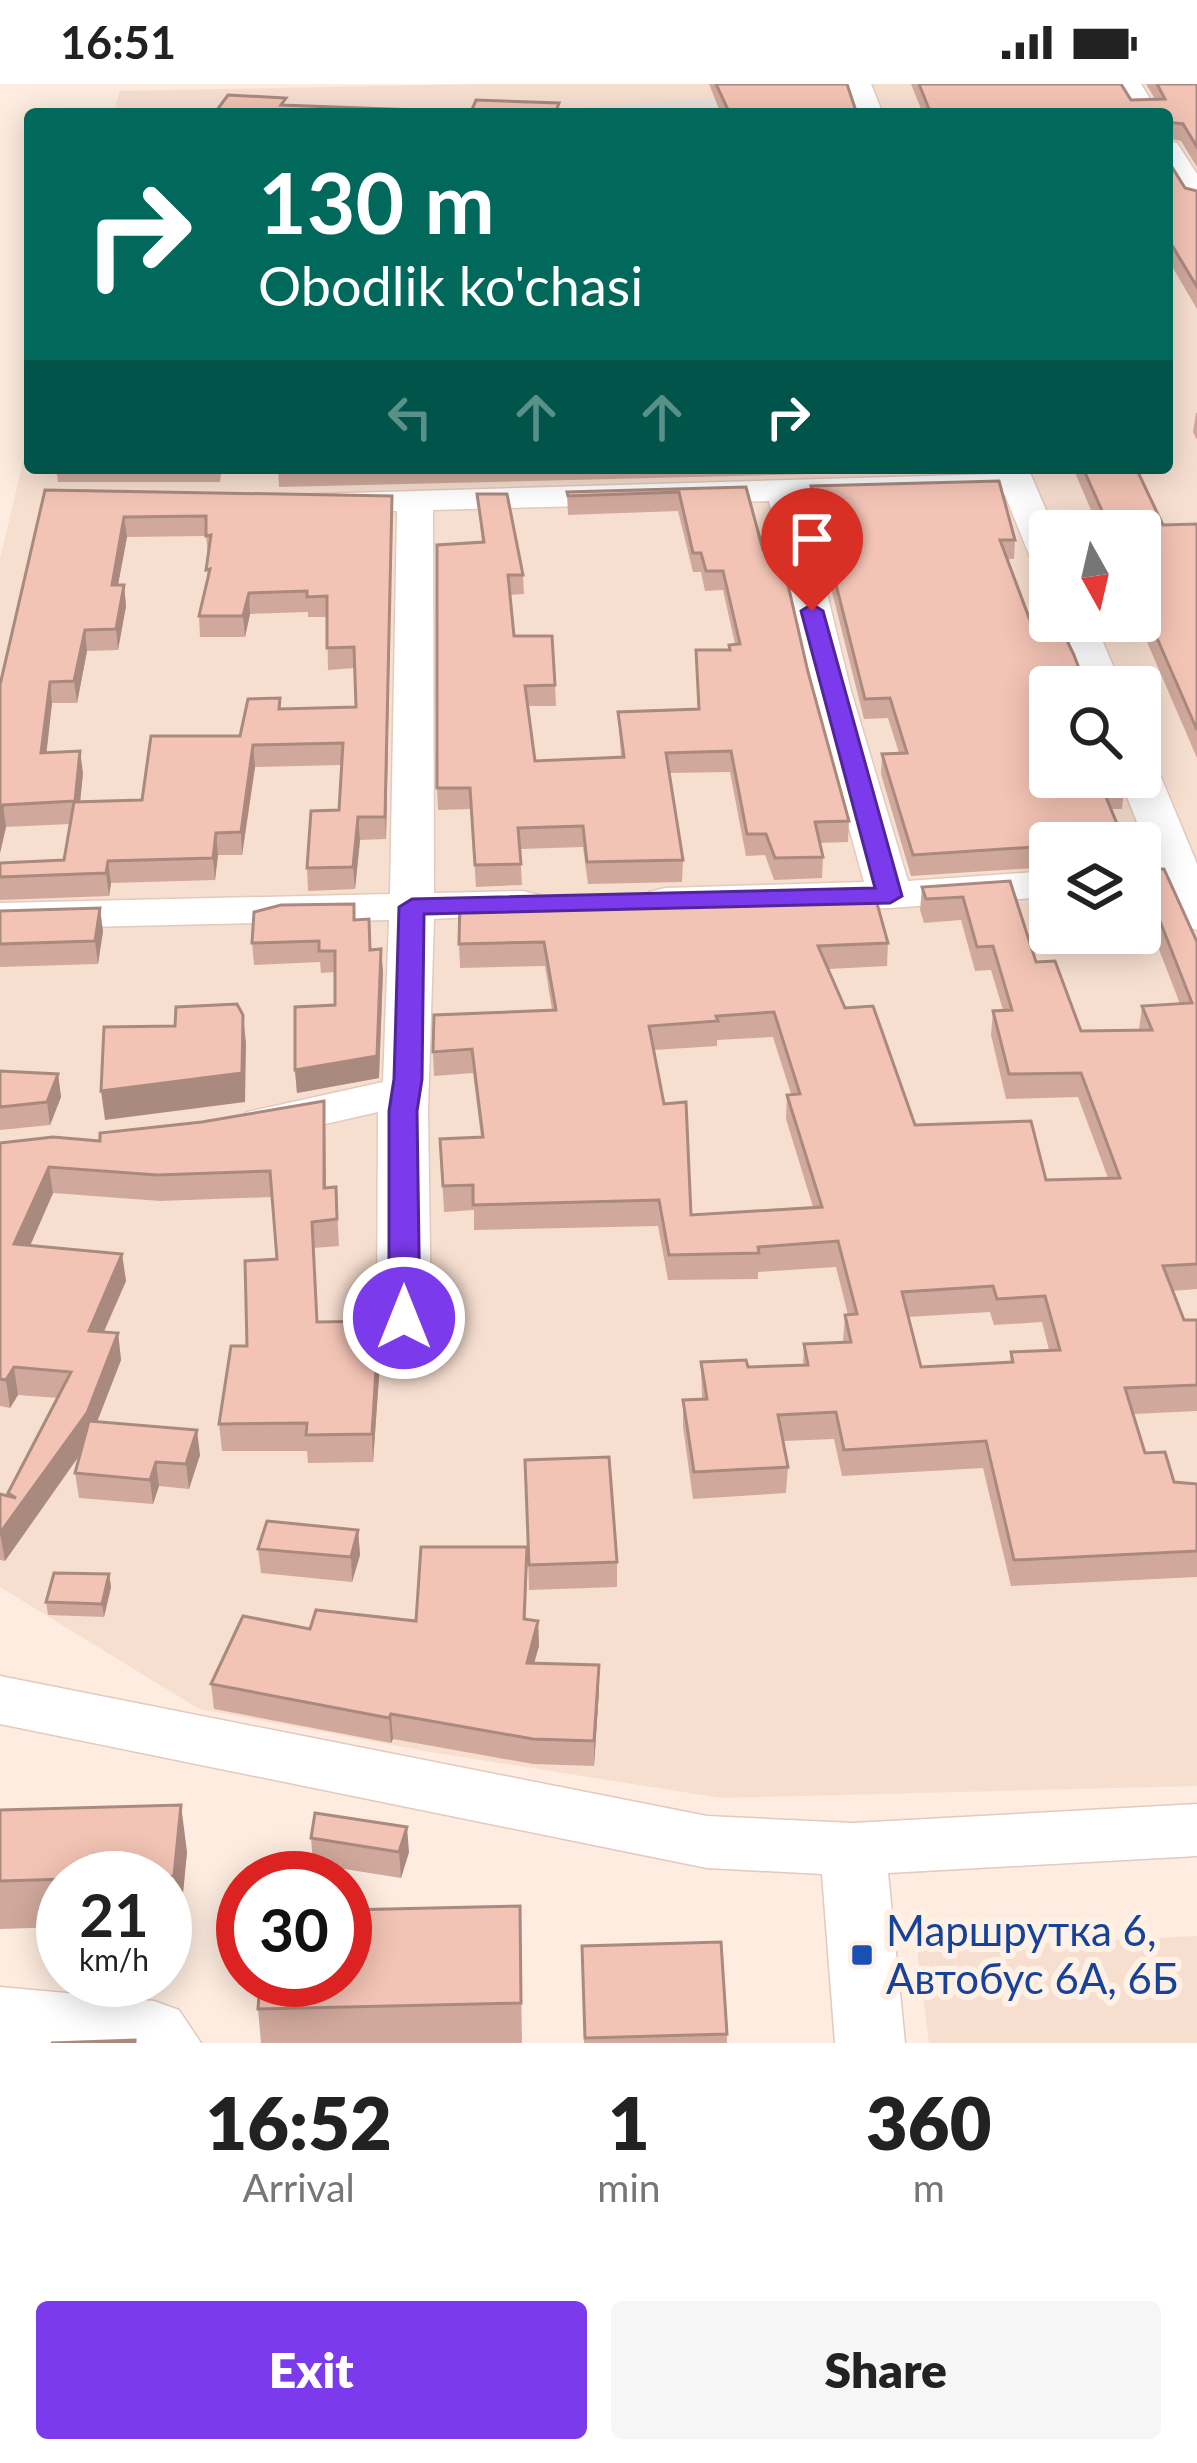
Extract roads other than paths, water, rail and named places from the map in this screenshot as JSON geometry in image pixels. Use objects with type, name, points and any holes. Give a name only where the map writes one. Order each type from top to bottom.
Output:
[{"type":"street","points":[[1173,158],[1197,196]]},
{"type":"street","points":[[288,502],[784,490],[1015,476],[1029,510]]},
{"type":"street","points":[[784,490],[831,691],[890,896]]},
{"type":"street","points":[[404,1318],[415,501]]},
{"type":"street","points":[[1147,798],[1173,875],[1197,917]]},
{"type":"street","points":[[627,902],[890,896],[1029,886]]},
{"type":"street","points":[[0,916],[555,903]]},
{"type":"street","points":[[209,1130],[280,1121],[405,1092]]},
{"type":"street","points":[[0,1700],[707,1842],[854,1849],[1197,1830]]},
{"type":"street","points":[[854,1849],[870,2043]]},
{"type":"street","points":[[0,2017],[154,2031],[166,2043]]},
{"type":"place","name":"Маршрутка 6, Автобус 6А, 6Б","points":[[862,1955]]}]
